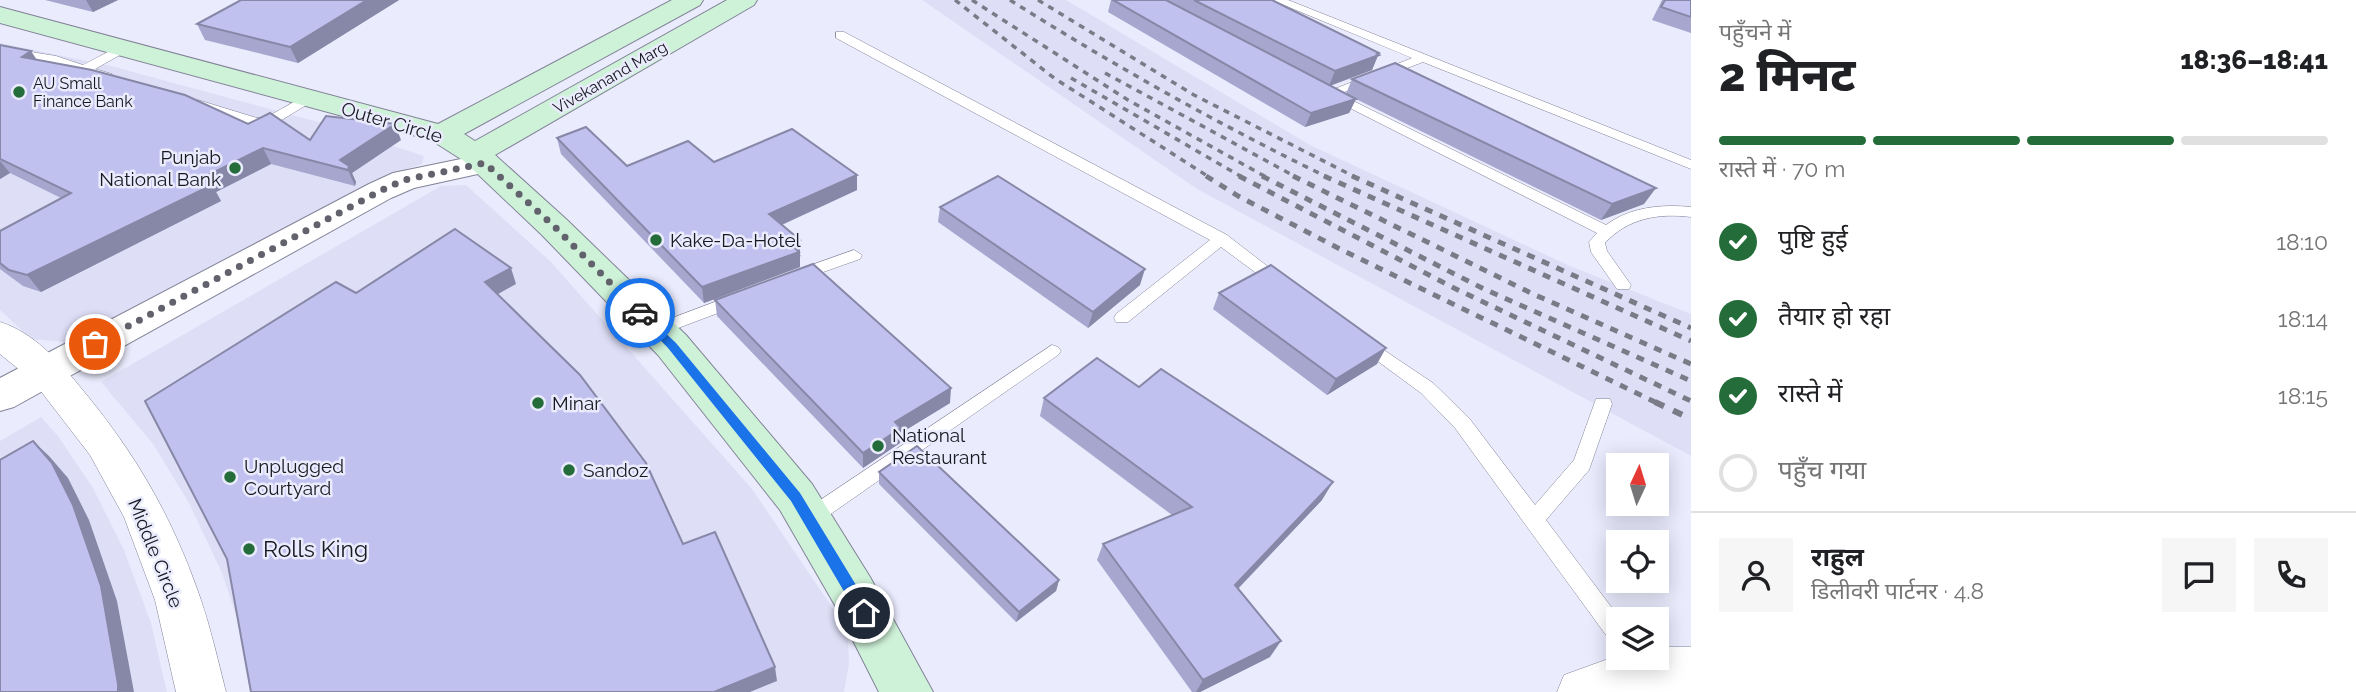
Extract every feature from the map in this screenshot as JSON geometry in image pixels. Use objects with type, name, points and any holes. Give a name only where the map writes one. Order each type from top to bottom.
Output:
[{"type":"main road","name":"Vivekanand Marg","points":[[467,151],[691,0]]},
{"type":"main road","name":"Vivekanand Marg","points":[[467,151],[745,0]]},
{"type":"main road","name":"Outer Circle","points":[[4,19],[308,98],[467,151],[555,227],[657,330],[796,497],[890,679]]},
{"type":"street","points":[[0,396],[380,191],[467,151]]},
{"type":"street","name":"Middle Circle","points":[[0,335],[46,371],[104,444],[144,513],[178,600],[201,692]]},
{"type":"street","points":[[1669,664],[1691,670]]},
{"type":"street","points":[[1582,692],[1612,670]]},
{"type":"lane","points":[[1278,0],[1691,165]]},
{"type":"lane","points":[[840,35],[1221,239],[1298,295]]},
{"type":"lane","points":[[85,69],[123,48]]},
{"type":"lane","points":[[0,51],[56,60],[121,81]]},
{"type":"lane","points":[[1424,58],[1322,91],[1605,231]]},
{"type":"lane","points":[[182,100],[256,122],[270,121],[308,98]]},
{"type":"lane","points":[[1623,285],[1599,252],[1597,242],[1605,231],[1651,211],[1691,212]]},
{"type":"lane","points":[[1122,318],[1221,239]]},
{"type":"lane","points":[[782,283],[854,255]]},
{"type":"lane","points":[[657,330],[757,292]]},
{"type":"lane","points":[[1353,335],[1427,388],[1462,423],[1606,617]]},
{"type":"lane","points":[[808,519],[1052,351]]},
{"type":"lane","points":[[1535,519],[1582,464],[1603,404]]},
{"type":"shaded area","points":[[922,0],[1066,0],[1310,145],[1570,266],[1691,314],[1691,456],[1197,189]]},
{"type":"shaded area","points":[[0,43],[111,66],[322,123],[424,156],[422,164],[388,175],[76,343],[31,339],[0,310]]},
{"type":"shaded area","points":[[466,185],[551,262],[752,489],[840,619],[848,635],[849,664],[844,692],[252,692],[249,654],[222,573],[189,503],[153,444],[101,382],[441,186]]},
{"type":"shaded area","points":[[41,417],[58,436],[93,488],[124,550],[151,623],[167,692],[0,692],[0,441]]},
{"type":"building","points":[[241,0],[367,0],[290,47],[197,24]]},
{"type":"building","points":[[1113,0],[1166,0],[1356,99],[1311,113]]},
{"type":"building","points":[[1194,0],[1272,0],[1379,55],[1335,71]]},
{"type":"building","points":[[1665,0],[1691,0],[1691,17],[1661,7]]},
{"type":"building","points":[[0,45],[31,51],[22,57],[92,70],[185,95],[248,124],[270,113],[310,140],[326,116],[395,124],[340,160],[349,166],[348,170],[263,148],[204,177],[212,185],[27,275],[9,270],[0,263],[0,231],[71,193],[0,159]]},
{"type":"building","points":[[1395,63],[1656,188],[1612,204],[1352,79]]},
{"type":"building","points":[[586,127],[627,166],[688,141],[714,162],[792,129],[857,175],[769,214],[800,240],[791,244],[799,252],[702,287],[557,138]]},
{"type":"building","points":[[998,176],[1145,269],[1093,312],[940,207]]},
{"type":"building","points":[[455,229],[511,268],[485,282],[580,375],[646,463],[683,544],[715,532],[775,667],[714,692],[251,692],[227,559],[145,401],[336,282],[356,293]]},
{"type":"building","points":[[813,264],[951,388],[895,422],[901,428],[863,453],[715,300]]},
{"type":"building","points":[[1271,265],[1386,348],[1336,379],[1219,293]]},
{"type":"building","points":[[1097,358],[1139,387],[1161,369],[1333,482],[1235,585],[1281,641],[1203,680],[1103,544],[1192,507],[1044,398]]},
{"type":"building","points":[[33,441],[52,463],[73,505],[101,586],[118,692],[0,692],[0,460]]},
{"type":"building","points":[[917,446],[1059,580],[1019,612],[879,472]]},
{"type":"railway","points":[[955,0],[1054,78],[1209,177]]},
{"type":"railway","points":[[972,0],[1128,100],[1266,177]]},
{"type":"railway","points":[[1010,0],[1166,93],[1327,177]]},
{"type":"railway","points":[[1038,0],[1194,95],[1355,177]]},
{"type":"railway","points":[[1105,73],[1296,177]]},
{"type":"railway","points":[[1071,78],[1242,177]]},
{"type":"railway","points":[[1206,176],[1238,196],[1340,249],[1659,404]]},
{"type":"railway","points":[[1239,176],[1454,288],[1691,401]]},
{"type":"railway","points":[[1262,176],[1484,289],[1691,381]]},
{"type":"railway","points":[[1293,176],[1533,294],[1691,364]]},
{"type":"railway","points":[[1324,176],[1691,341]]},
{"type":"railway","points":[[1352,176],[1691,328]]},
{"type":"railway","points":[[1655,402],[1691,419]]},
{"type":"way so far","points":[[95,344],[380,191],[404,180],[485,163],[555,227],[640,313]]},
{"type":"place","name":"AU Small Finance Bank","points":[[19,92]]},
{"type":"place","name":"Punjab National Bank","points":[[235,168]]},
{"type":"place","name":"Kake-Da-Hotel","points":[[656,240]]},
{"type":"place","name":"Minar","points":[[538,403]]},
{"type":"place","name":"National Restaurant","points":[[878,446]]},
{"type":"place","name":"Sandoz","points":[[569,470]]},
{"type":"place","name":"Unplugged Courtyard","points":[[230,477]]},
{"type":"place","name":"Rolls King","points":[[249,549]]},
{"type":"route","points":[[640,313],[672,345],[796,497],[864,613]]}]
